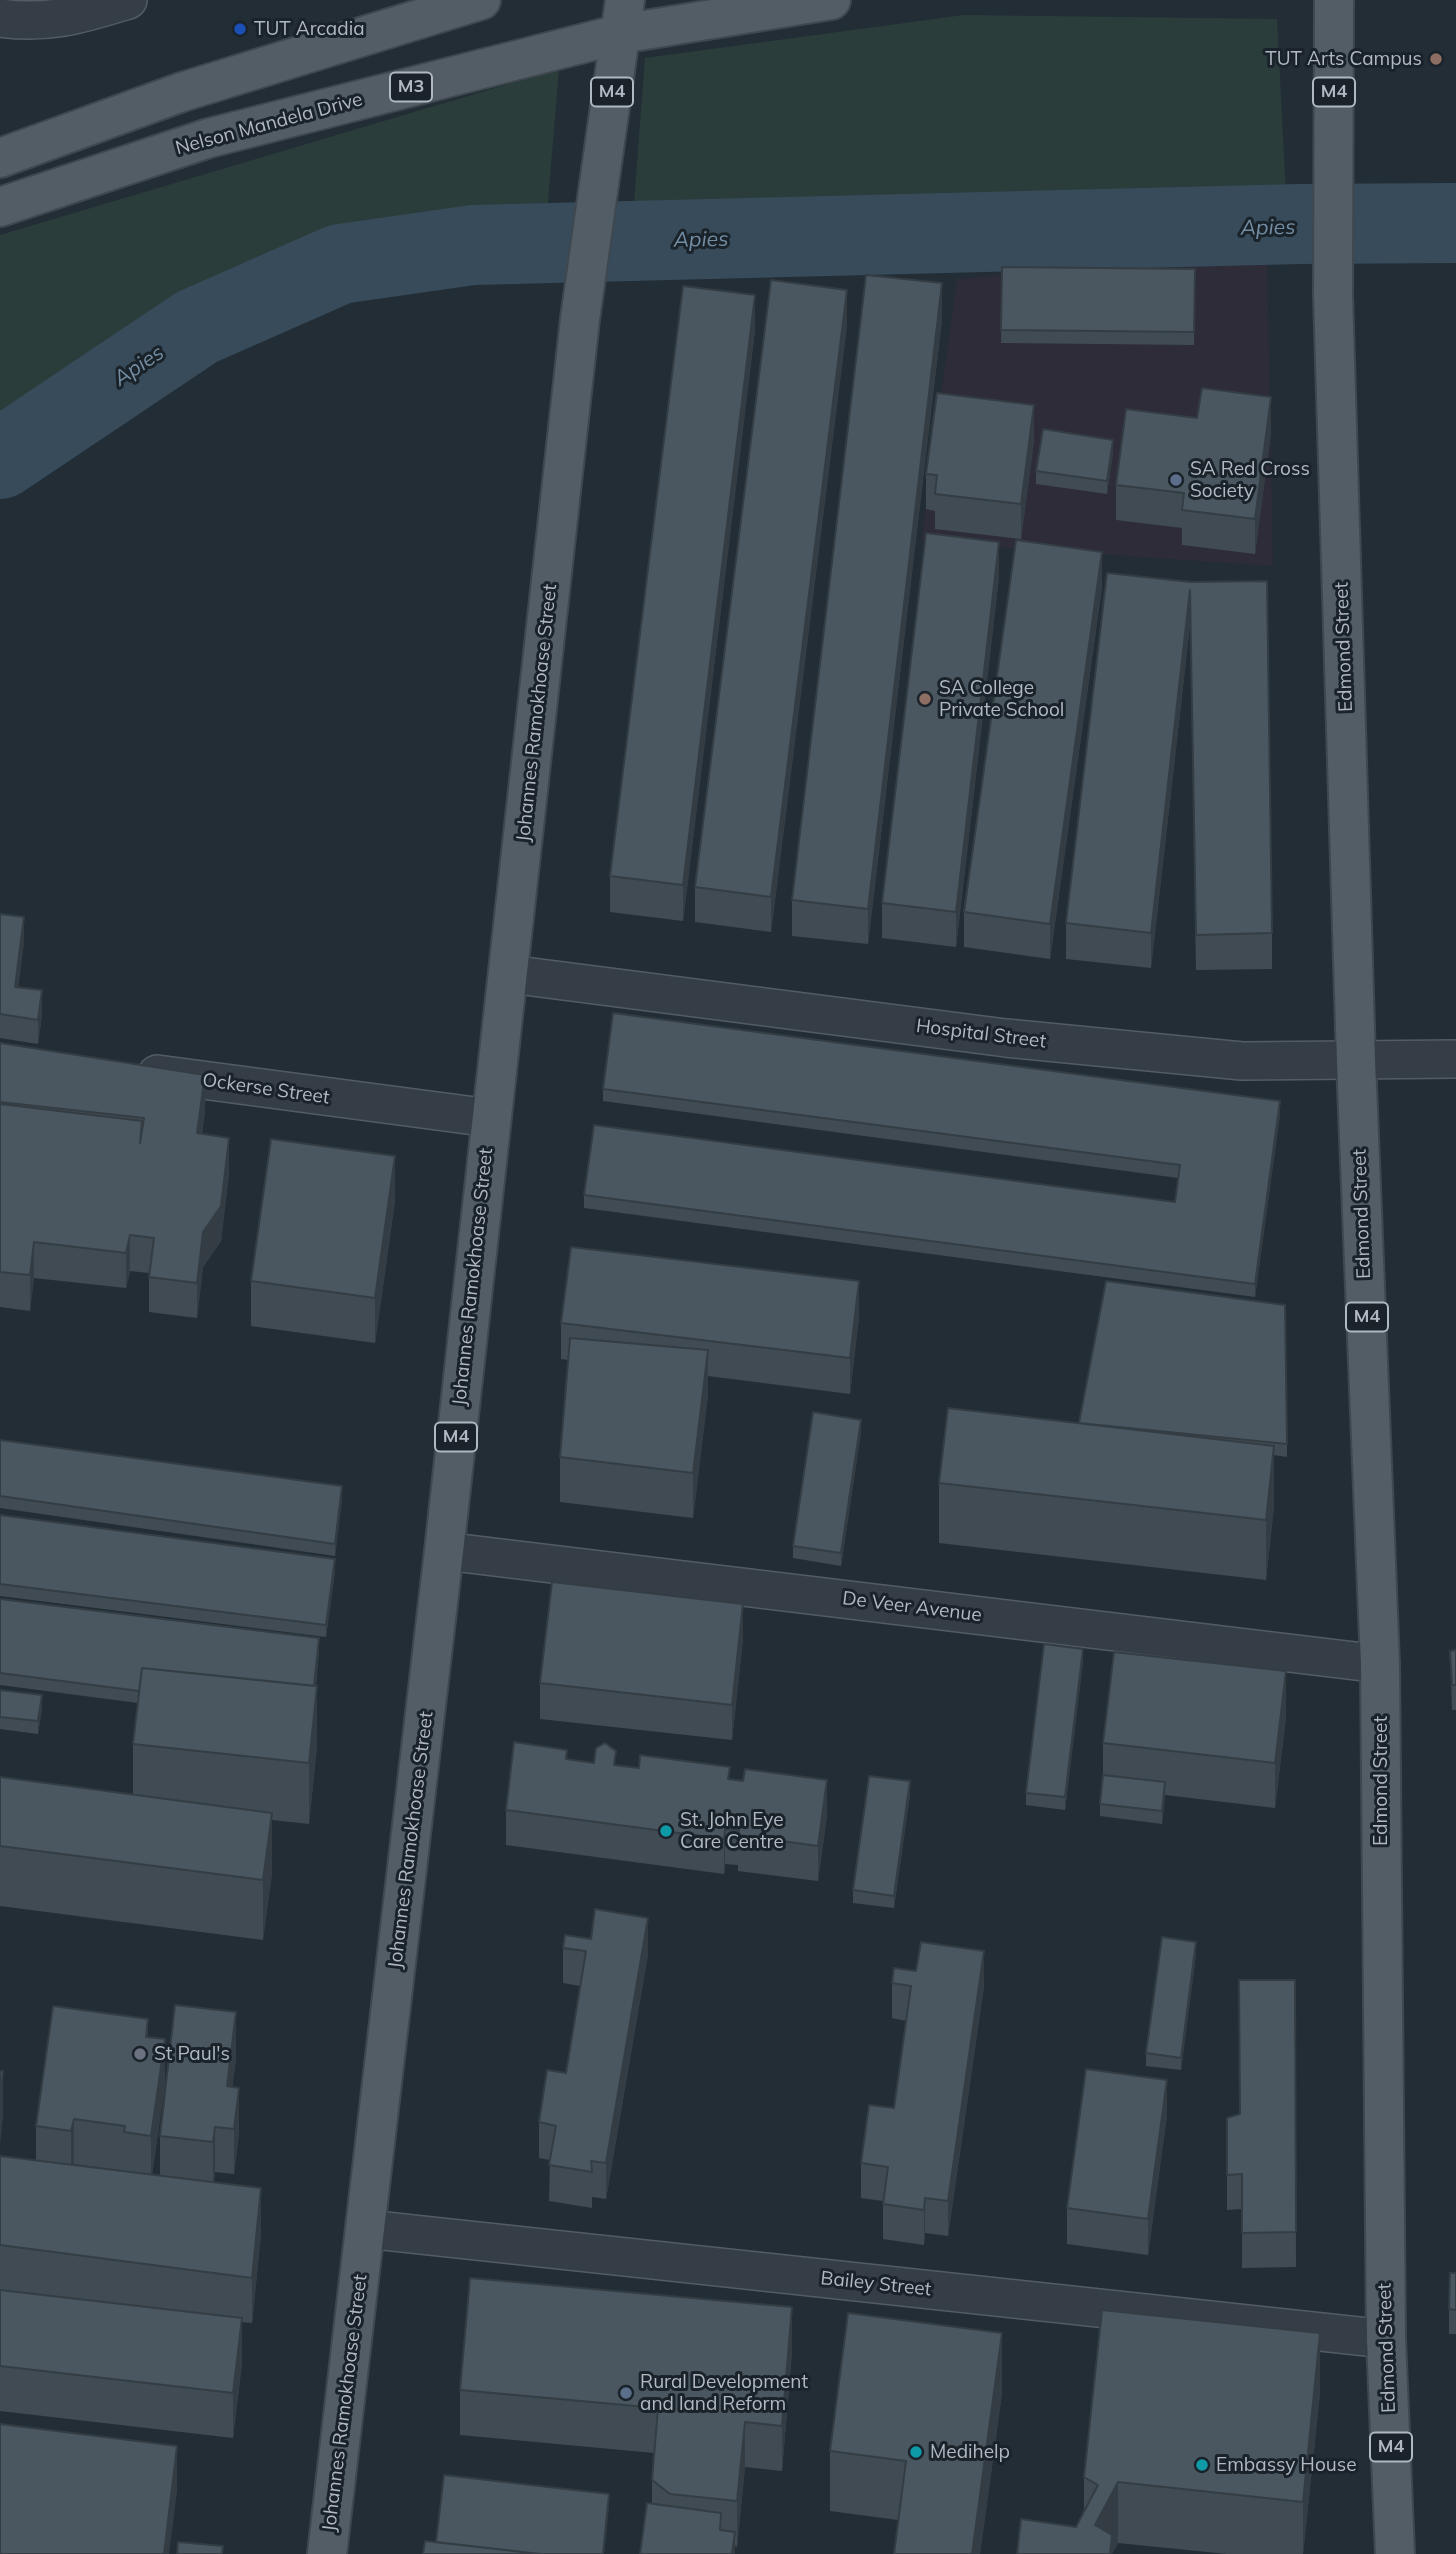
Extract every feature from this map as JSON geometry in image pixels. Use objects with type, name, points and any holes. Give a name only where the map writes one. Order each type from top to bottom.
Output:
[{"type":"main road","points":[[0,158],[182,92],[481,0]]},
{"type":"main road","name":"Nelson Mandela Drive","points":[[0,207],[209,138],[622,17],[831,0]]},
{"type":"main road","name":"Edmond Street","points":[[1334,0],[1333,295],[1356,1061],[1380,1664],[1386,2339],[1395,2554]]},
{"type":"main road","name":"Johannes Ramokhoase Street","points":[[327,2554],[444,1551],[580,319],[622,17]]},
{"type":"street","points":[[0,18],[37,22],[74,17],[128,0]]},
{"type":"street","name":"Hospital Street","points":[[509,974],[1006,1038],[1242,1061],[1456,1059]]},
{"type":"street","name":"Ockerse Street","points":[[122,1070],[490,1118]]},
{"type":"street","name":"De Veer Avenue","points":[[444,1551],[1380,1664]]},
{"type":"street","name":"Bailey Street","points":[[366,2229],[1386,2339]]},
{"type":"shaded area","points":[[1267,251],[1273,566],[921,542],[957,279]]},
{"type":"green space","points":[[964,15],[1277,19],[1286,195],[633,217],[645,58]]},
{"type":"green space","points":[[559,69],[547,213],[404,222],[217,293],[0,425],[0,235]]},
{"type":"building","points":[[1002,267],[1195,269],[1194,332],[1001,330]]},
{"type":"building","points":[[866,275],[942,283],[868,909],[792,900]]},
{"type":"building","points":[[771,280],[847,290],[771,897],[695,887]]},
{"type":"building","points":[[683,286],[755,295],[683,885],[610,876]]},
{"type":"building","points":[[1202,388],[1271,397],[1255,519],[1182,510],[1184,493],[1116,485],[1126,409],[1197,418]]},
{"type":"building","points":[[937,393],[1034,405],[1021,504],[935,494],[937,475],[926,474]]},
{"type":"building","points":[[1043,429],[1113,440],[1107,481],[1036,471]]},
{"type":"building","points":[[926,533],[999,542],[956,912],[882,903]]},
{"type":"building","points":[[1016,540],[1102,552],[1050,924],[964,912]]},
{"type":"building","points":[[1107,573],[1191,582],[1267,581],[1272,933],[1196,935],[1190,590],[1151,933],[1066,923]]},
{"type":"building","points":[[0,914],[24,917],[15,987],[42,990],[38,1020],[0,1014]]},
{"type":"building","points":[[613,1013],[1280,1101],[1255,1284],[584,1195],[594,1125],[1175,1202],[1180,1165],[603,1089]]},
{"type":"building","points":[[0,1043],[205,1075],[197,1133],[229,1138],[221,1206],[203,1232],[197,1283],[149,1277],[154,1238],[130,1235],[126,1253],[34,1242],[30,1275],[0,1272],[0,1104],[142,1121],[140,1143],[144,1118],[0,1102]]},
{"type":"building","points":[[271,1139],[395,1156],[375,1298],[251,1281]]},
{"type":"building","points":[[571,1247],[859,1281],[850,1358],[561,1323]]},
{"type":"building","points":[[1106,1281],[1285,1305],[1287,1444],[1079,1423]]},
{"type":"building","points":[[570,1338],[708,1350],[693,1473],[560,1457]]},
{"type":"building","points":[[948,1408],[1274,1446],[1266,1520],[939,1483]]},
{"type":"building","points":[[813,1412],[861,1420],[841,1553],[793,1546]]},
{"type":"building","points":[[0,1440],[342,1486],[335,1544],[0,1496]]},
{"type":"building","points":[[0,1515],[335,1559],[326,1625],[0,1584]]},
{"type":"building","points":[[552,1582],[743,1604],[732,1705],[540,1683]]},
{"type":"building","points":[[0,1599],[319,1638],[314,1686],[142,1668],[139,1691],[0,1673]]},
{"type":"building","points":[[1044,1644],[1083,1649],[1065,1797],[1026,1793]]},
{"type":"building","points":[[1456,1650],[1456,1685],[1452,1685],[1450,1651]]},
{"type":"building","points":[[1114,1652],[1286,1671],[1275,1763],[1103,1743]]},
{"type":"building","points":[[142,1668],[317,1686],[309,1763],[133,1744]]},
{"type":"building","points":[[0,1690],[42,1695],[38,1721],[0,1717]]},
{"type":"building","points":[[514,1742],[567,1750],[566,1759],[594,1763],[596,1748],[605,1743],[616,1751],[614,1765],[639,1768],[640,1755],[730,1767],[728,1779],[743,1781],[745,1769],[827,1780],[818,1846],[738,1835],[739,1830],[725,1829],[724,1839],[506,1810]]},
{"type":"building","points":[[1103,1775],[1165,1782],[1162,1811],[1100,1804]]},
{"type":"building","points":[[869,1776],[910,1781],[894,1896],[853,1890]]},
{"type":"building","points":[[0,1777],[272,1813],[263,1880],[0,1846]]},
{"type":"building","points":[[595,1909],[648,1918],[606,2163],[591,2161],[592,2172],[549,2165],[556,2126],[539,2122],[547,2070],[566,2073],[586,1951],[563,1948],[565,1935],[591,1939]]},
{"type":"building","points":[[1162,1937],[1196,1942],[1181,2058],[1146,2053]]},
{"type":"building","points":[[921,1942],[984,1951],[948,2201],[925,2198],[924,2210],[883,2204],[888,2167],[861,2163],[869,2105],[894,2108],[911,1986],[892,1983],[894,1968],[916,1971]]},
{"type":"building","points":[[1239,1980],[1295,1980],[1296,2232],[1242,2233],[1242,2174],[1227,2175],[1227,2118],[1240,2114]]},
{"type":"building","points":[[175,2005],[236,2012],[227,2086],[239,2088],[234,2129],[215,2127],[213,2142],[160,2136]]},
{"type":"building","points":[[53,2006],[148,2019],[146,2037],[165,2039],[151,2136],[124,2132],[125,2126],[74,2119],[71,2131],[36,2126]]},
{"type":"building","points":[[1086,2069],[1167,2080],[1148,2219],[1067,2208]]},
{"type":"building","points":[[0,2071],[3,2071],[0,2101]]},
{"type":"building","points":[[0,2156],[261,2188],[252,2278],[0,2245]]},
{"type":"building","points":[[1450,2273],[1456,2273],[1456,2310],[1449,2309]]},
{"type":"building","name":"Rural Development and land Reform","points":[[470,2278],[792,2307],[782,2426],[745,2422],[737,2501],[670,2494],[652,2480],[658,2408],[460,2390]]},
{"type":"building","points":[[0,2290],[242,2318],[233,2393],[0,2366]]},
{"type":"building","name":"Embassy House","points":[[1102,2310],[1320,2333],[1303,2502],[1118,2482],[1095,2525],[1112,2535],[1110,2554],[1017,2554],[1021,2519],[1076,2527],[1098,2485],[1084,2477]]},
{"type":"building","name":"Medihelp","points":[[848,2313],[1002,2333],[972,2554],[894,2554],[906,2461],[830,2451]]},
{"type":"building","points":[[0,2424],[177,2446],[164,2554],[0,2554]]},
{"type":"building","points":[[444,2475],[609,2494],[603,2554],[540,2554],[436,2542]]},
{"type":"building","points":[[647,2503],[721,2513],[720,2530],[735,2532],[732,2554],[640,2554]]},
{"type":"building","points":[[425,2541],[540,2554],[423,2554]]},
{"type":"building","points":[[178,2542],[223,2546],[222,2554],[177,2554]]},
{"type":"waterway","name":"Apies","points":[[0,459],[197,327],[340,264],[473,245],[1299,224],[1456,223]]},
{"type":"place","name":"TUT Arcadia","points":[[240,29]]},
{"type":"place","name":"TUT Arts Campus","points":[[1436,59]]},
{"type":"place","name":"SA Red Cross Society","points":[[1176,480]]},
{"type":"place","name":"SA College Private School","points":[[925,699]]},
{"type":"place","name":"St. John Eye Care Centre","points":[[666,1831]]},
{"type":"place","name":"St Paul's","points":[[140,2054]]},
{"type":"place","name":"Rural Development and land Reform","points":[[626,2393]]},
{"type":"place","name":"Medihelp","points":[[916,2452]]},
{"type":"place","name":"Embassy House","points":[[1202,2465]]}]
